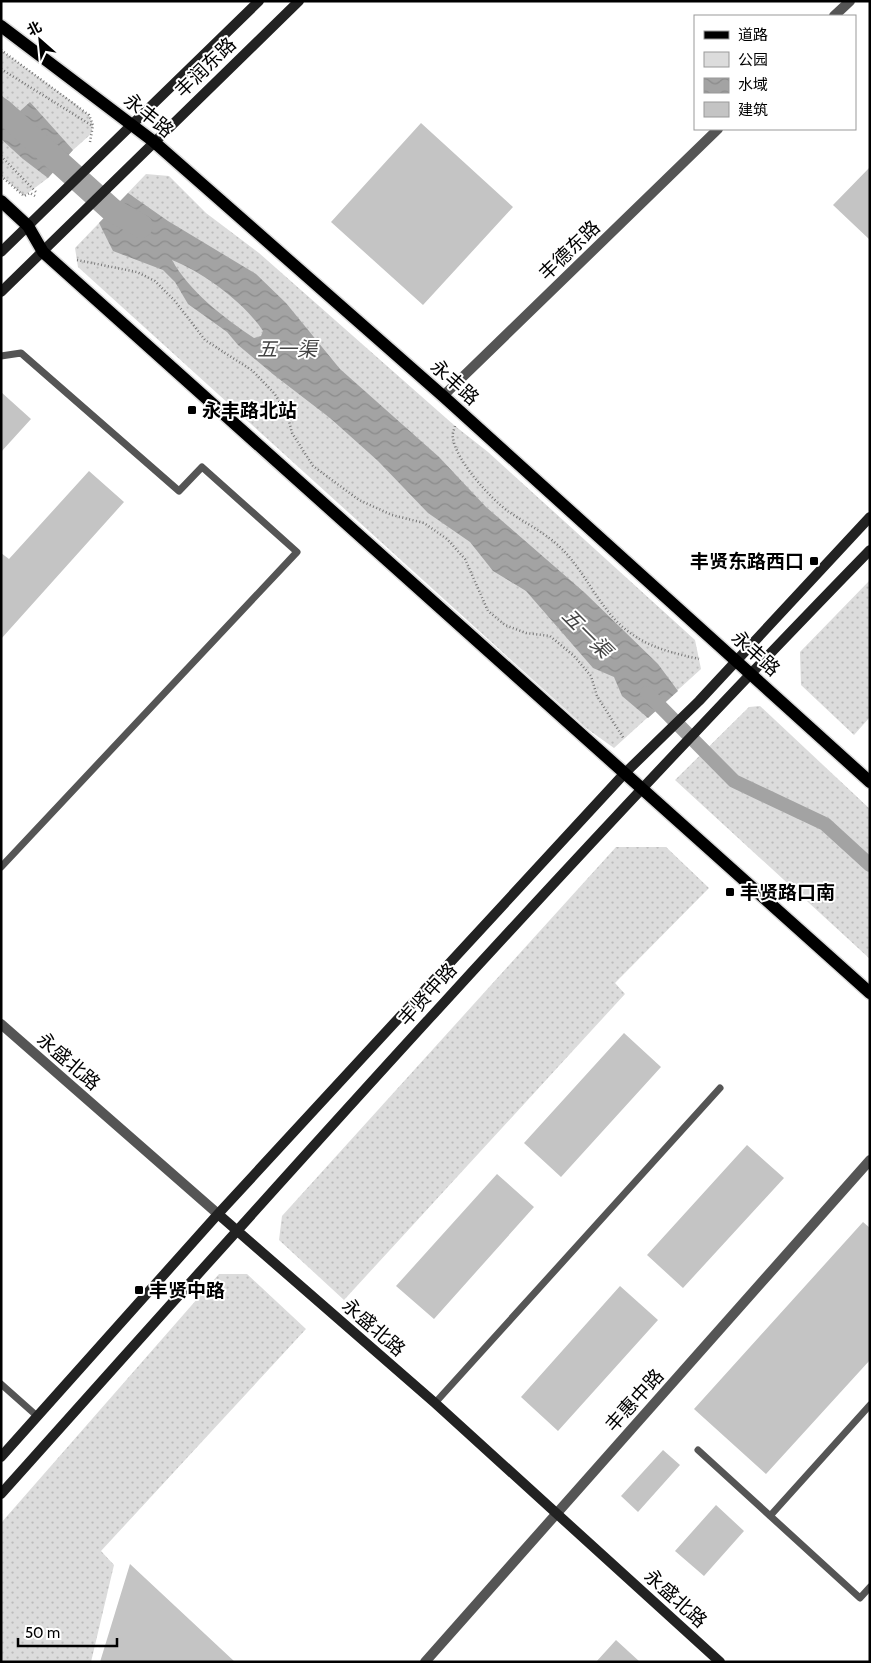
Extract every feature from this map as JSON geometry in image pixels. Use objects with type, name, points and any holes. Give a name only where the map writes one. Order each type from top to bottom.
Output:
[{"type":"main road","name":"永丰路","points":[[1,26],[154,141],[443,396],[870,782]]},
{"type":"main road","points":[[1,201],[28,226],[43,252],[870,993]]},
{"type":"street","name":"丰润东路","points":[[1,252],[96,162],[258,1]]},
{"type":"street","name":"丰润东路","points":[[1,292],[299,1]]},
{"type":"street","points":[[835,15],[850,1]]},
{"type":"street","name":"丰德东路","points":[[443,396],[717,130]]},
{"type":"street","name":"丰贤中路","points":[[1,1457],[218,1214],[624,774],[699,701],[870,518]]},
{"type":"street","name":"丰贤中路","points":[[1,1494],[528,909],[678,748],[870,550]]},
{"type":"street","name":"永盛北路","points":[[1,1024],[435,1403],[720,1662]]},
{"type":"street","name":"丰惠中路","points":[[425,1662],[870,1160]]},
{"type":"lane","points":[[1,356],[22,353],[179,491],[202,467],[297,552],[1,867]]},
{"type":"lane","points":[[435,1403],[720,1088]]},
{"type":"lane","points":[[1,1384],[38,1416]]},
{"type":"lane","points":[[770,1516],[870,1405]]},
{"type":"lane","points":[[698,1450],[860,1598],[870,1587]]},
{"type":"path","points":[[1,50],[89,115],[93,125],[90,142]]},
{"type":"path","points":[[1,69],[93,125]]},
{"type":"path","points":[[1,156],[36,194],[24,196],[1,176]]},
{"type":"path","points":[[77,260],[137,272],[155,281],[175,301],[206,340],[253,371],[274,393],[287,413],[292,433],[313,466],[359,500],[392,515],[424,524],[447,539],[465,559],[488,611],[505,625],[526,633],[550,636],[574,656],[591,676],[597,696],[624,739]]},
{"type":"path","points":[[455,426],[452,437],[463,460],[480,483],[507,511],[562,549],[587,579],[601,602],[628,631],[660,650],[699,659]]},
{"type":"green space","points":[[1,50],[89,115],[93,125],[91,134],[73,150],[48,178],[24,196],[1,176]]},
{"type":"green space","points":[[146,174],[169,176],[206,213],[259,253],[455,426],[488,452],[695,640],[701,669],[614,748],[586,728],[78,267],[75,248]]},
{"type":"green space","points":[[870,580],[870,717],[854,735],[801,685],[800,652]]},
{"type":"green space","points":[[760,706],[870,809],[870,959],[675,780],[749,707]]},
{"type":"green space","points":[[616,847],[666,847],[709,888],[615,983],[625,994],[344,1300],[279,1240],[282,1216]]},
{"type":"green space","points":[[219,1274],[247,1274],[306,1329],[101,1551],[114,1565],[91,1662],[1,1662],[1,1523]]},
{"type":"water","points":[[1,95],[20,111],[30,102],[73,150],[48,178],[1,139]]},
{"type":"water","name":"五一渠","points":[[128,193],[168,221],[256,274],[286,303],[340,369],[439,457],[486,507],[585,593],[658,664],[678,691],[648,718],[622,696],[614,677],[593,668],[526,591],[493,571],[470,542],[428,513],[378,461],[330,418],[238,345],[227,332],[188,304],[175,282],[163,270],[113,251],[99,223]],"holes":[[[172,260],[210,280],[246,310],[263,331],[261,336],[254,338],[208,303],[188,283]]]},
{"type":"building","points":[[421,123],[513,207],[423,305],[331,222]]},
{"type":"building","points":[[870,167],[870,240],[833,205]]},
{"type":"building","points":[[1,392],[31,419],[1,452]]},
{"type":"building","points":[[89,471],[124,502],[1,639],[1,553],[9,559]]},
{"type":"building","points":[[624,1033],[661,1067],[561,1177],[524,1143]]},
{"type":"building","points":[[747,1145],[784,1178],[683,1288],[647,1255]]},
{"type":"building","points":[[497,1174],[534,1207],[434,1319],[396,1286]]},
{"type":"building","points":[[863,1222],[870,1228],[870,1360],[766,1474],[694,1409]]},
{"type":"building","points":[[620,1286],[658,1320],[558,1431],[521,1397]]},
{"type":"building","points":[[663,1450],[680,1465],[638,1512],[621,1496]]},
{"type":"building","points":[[716,1505],[744,1531],[704,1576],[675,1551]]},
{"type":"building","points":[[130,1564],[235,1662],[100,1662]]},
{"type":"building","points":[[616,1640],[640,1662],[596,1662]]},
{"type":"waterway","name":"五一渠","points":[[1,110],[112,210],[141,226]]},
{"type":"waterway","name":"五一渠","points":[[647,693],[734,781],[825,824],[870,865]]},
{"type":"place","name":"永丰路北站","points":[[192,410]]},
{"type":"place","name":"丰贤东路西口","points":[[814,561]]},
{"type":"place","name":"丰贤路口南","points":[[730,892]]},
{"type":"place","name":"丰贤中路","points":[[139,1290]]}]
